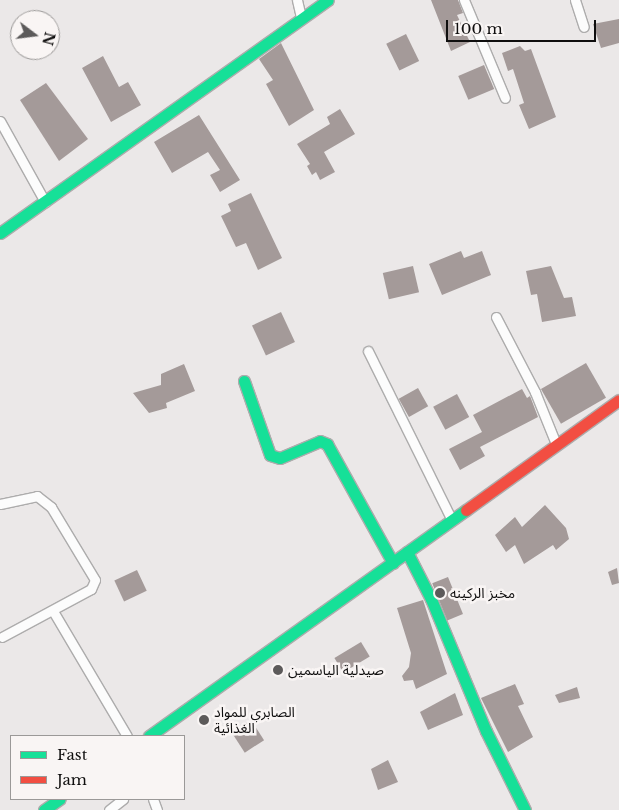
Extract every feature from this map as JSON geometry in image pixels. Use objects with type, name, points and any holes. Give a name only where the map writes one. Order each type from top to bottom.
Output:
[{"type":"street","points":[[297,0],[301,16]]},
{"type":"street","points":[[0,234],[301,16],[328,0]]},
{"type":"street","points":[[464,0],[505,98]]},
{"type":"street","points":[[575,0],[584,27]]},
{"type":"street","points":[[0,121],[45,202]]},
{"type":"street","points":[[496,316],[535,392],[556,444]]},
{"type":"street","points":[[368,351],[451,518]]},
{"type":"street","points":[[244,381],[270,454],[280,458],[320,441],[327,444],[392,563]]},
{"type":"street","points":[[150,735],[392,563],[451,518],[619,400]]},
{"type":"street","points":[[0,504],[37,496],[51,507],[94,576],[91,589],[54,611],[2,637]]},
{"type":"street","points":[[407,552],[431,599],[486,731],[525,810]]},
{"type":"street","points":[[54,611],[126,735]]},
{"type":"street","points":[[44,810],[59,800]]},
{"type":"street","points":[[109,810],[121,800]]},
{"type":"building","points":[[431,0],[458,0],[463,13],[457,15],[470,42],[451,51]]},
{"type":"building","points":[[619,19],[619,43],[601,48],[593,24]]},
{"type":"building","points":[[406,34],[419,61],[399,71],[386,44]]},
{"type":"building","points":[[281,43],[314,110],[289,126],[266,84],[273,80],[259,59]]},
{"type":"building","points":[[520,46],[525,51],[531,49],[556,117],[529,129],[519,105],[524,103],[513,69],[508,71],[502,53]]},
{"type":"building","points":[[103,56],[119,87],[128,82],[141,105],[111,122],[82,68]]},
{"type":"building","points":[[484,65],[494,89],[468,100],[458,76]]},
{"type":"building","points":[[46,83],[88,139],[59,161],[20,100]]},
{"type":"building","points":[[340,109],[355,134],[324,152],[335,172],[320,180],[316,172],[312,175],[307,166],[310,164],[297,144],[330,124],[327,117]]},
{"type":"building","points":[[199,115],[240,180],[220,192],[210,175],[220,170],[208,152],[172,173],[154,142]]},
{"type":"building","points":[[251,193],[282,258],[258,270],[246,243],[236,247],[221,216],[231,211],[228,204]]},
{"type":"building","points":[[461,251],[464,258],[482,251],[491,275],[442,295],[429,264]]},
{"type":"building","points":[[413,266],[419,292],[389,299],[383,273]]},
{"type":"building","points":[[551,266],[564,298],[572,297],[576,316],[542,322],[537,294],[531,295],[526,271]]},
{"type":"building","points":[[281,312],[295,342],[266,355],[252,326]]},
{"type":"building","points":[[586,363],[606,398],[561,424],[541,389]]},
{"type":"building","points":[[184,364],[195,391],[166,403],[167,408],[149,413],[133,393],[161,385],[161,374]]},
{"type":"building","points":[[418,388],[428,406],[409,417],[399,399]]},
{"type":"building","points":[[522,389],[527,398],[530,396],[538,417],[480,447],[485,456],[460,470],[449,449],[482,432],[473,415]]},
{"type":"building","points":[[457,394],[469,417],[445,430],[433,407]]},
{"type":"building","points":[[545,505],[566,528],[569,539],[556,550],[553,545],[524,564],[515,545],[506,552],[495,535],[515,517],[522,527]]},
{"type":"building","points":[[617,568],[619,583],[612,585],[608,572]]},
{"type":"building","points":[[137,570],[147,591],[124,601],[114,581]]},
{"type":"building","points":[[448,577],[463,614],[447,620],[432,583]]},
{"type":"building","points":[[423,600],[447,674],[416,689],[413,680],[404,681],[402,676],[409,667],[411,653],[397,608]]},
{"type":"building","points":[[361,642],[370,657],[343,673],[334,658]]},
{"type":"building","points":[[515,684],[524,704],[518,706],[533,737],[508,752],[481,698]]},
{"type":"building","points":[[577,687],[580,698],[559,703],[555,695]]},
{"type":"building","points":[[455,693],[463,715],[428,730],[420,712]]},
{"type":"building","points":[[251,720],[264,740],[245,753],[232,733]]},
{"type":"building","points":[[388,760],[398,782],[378,790],[371,769]]},
{"type":"traffic: fast","points":[[0,233],[328,0]]},
{"type":"traffic: fast","points":[[244,381],[270,455],[280,458],[320,441],[327,444],[393,563]]},
{"type":"traffic: fast","points":[[150,735],[466,510]]},
{"type":"traffic: fast","points":[[407,552],[431,599],[486,731],[525,810]]},
{"type":"traffic: fast","points":[[44,810],[59,800]]},
{"type":"traffic: jam","points":[[466,510],[619,400]]},
{"type":"place","name":"مخبز الركينه","points":[[440,593]]},
{"type":"place","name":"صيدلية الياسمين","points":[[278,670]]},
{"type":"place","name":"الصابري للمواد الغذائية","points":[[204,720]]}]
